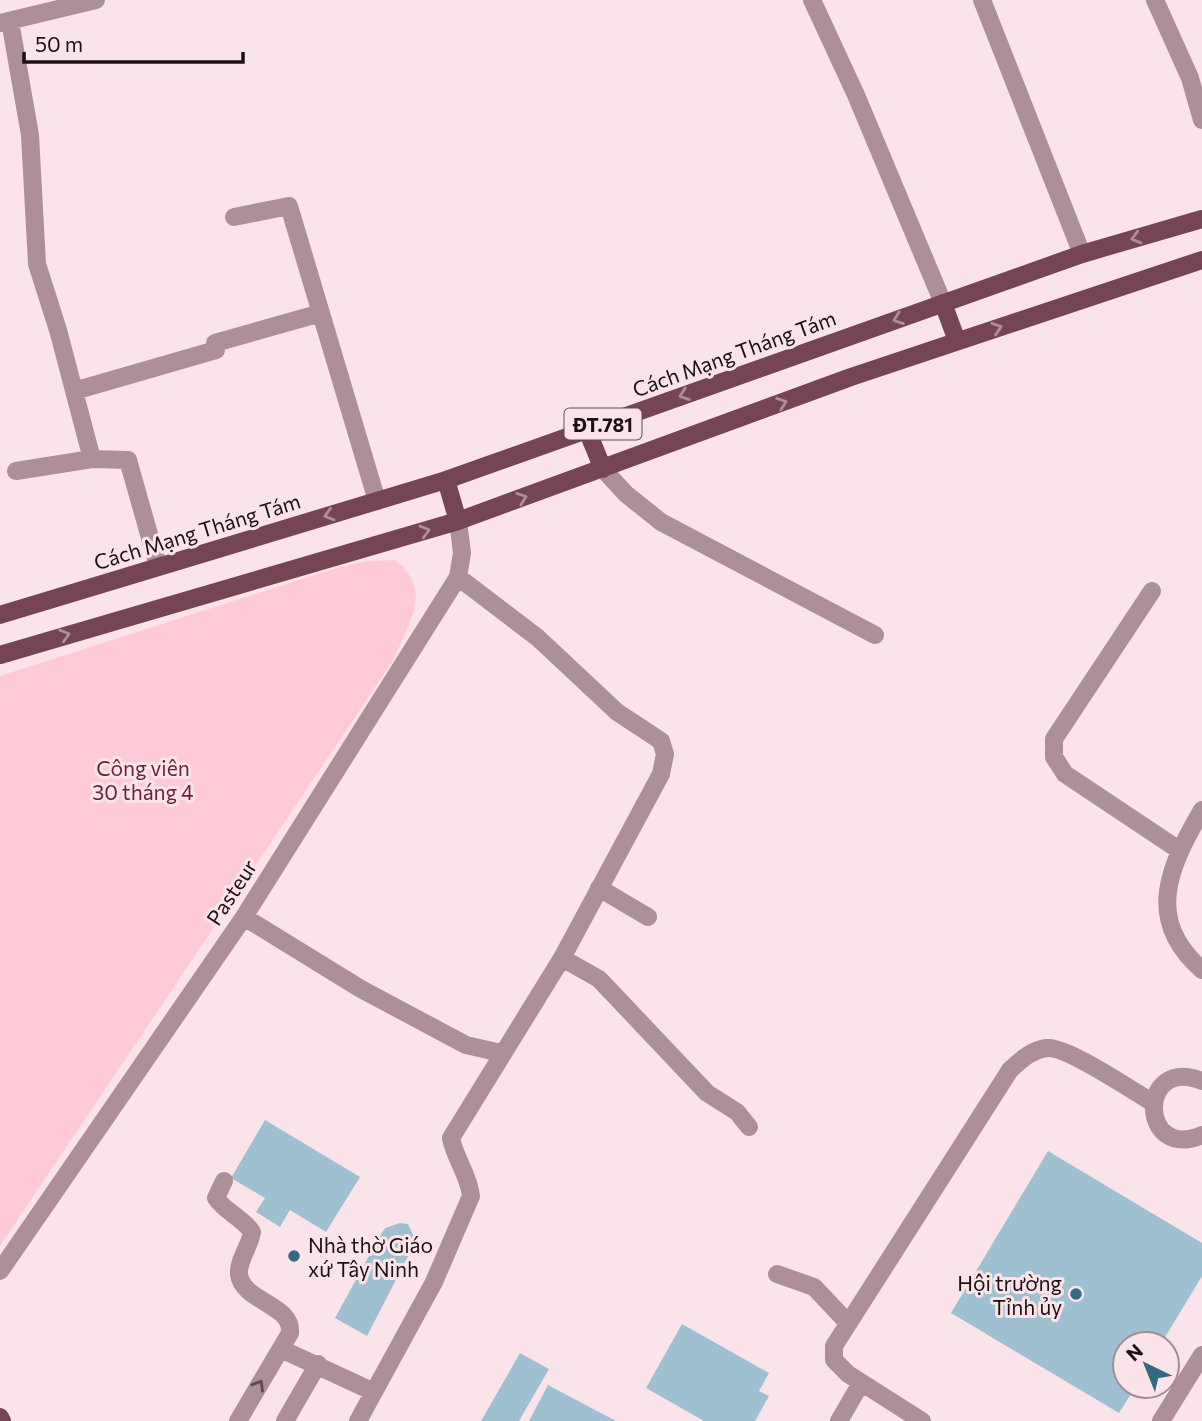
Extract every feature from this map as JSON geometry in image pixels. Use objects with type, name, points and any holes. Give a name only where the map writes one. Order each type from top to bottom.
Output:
[{"type":"main road","name":"Cách Mạng Tháng Tám","points":[[0,615],[446,480],[1082,254],[1202,219]]},
{"type":"main road","name":"ĐT.781","points":[[0,655],[458,521],[957,341],[1202,260]]},
{"type":"main road","points":[[943,303],[957,341]]},
{"type":"main road","points":[[587,430],[603,469]]},
{"type":"main road","points":[[446,480],[458,521]]},
{"type":"street","points":[[92,459],[37,264],[30,135],[5,22],[96,0]]},
{"type":"street","points":[[812,0],[856,95],[943,303]]},
{"type":"street","points":[[982,0],[1082,254]]},
{"type":"street","points":[[1155,0],[1190,78],[1202,120]]},
{"type":"street","points":[[234,217],[289,206],[377,501]]},
{"type":"street","points":[[74,390],[216,351],[215,343],[321,313]]},
{"type":"street","points":[[16,471],[92,459],[128,460],[158,566]]},
{"type":"street","points":[[603,469],[626,494],[661,522],[875,635]]},
{"type":"street","name":"Pasteur","points":[[0,1271],[244,917],[458,577],[461,553],[458,521]]},
{"type":"street","points":[[358,1421],[434,1282],[471,1196],[470,1185],[454,1157],[451,1138],[562,958],[661,774],[665,754],[660,741],[617,712],[530,632],[458,577]]},
{"type":"street","points":[[1152,591],[1054,739],[1054,757],[1065,774],[1179,850]]},
{"type":"street","points":[[1202,810],[1179,850],[1165,892],[1171,929],[1187,956],[1202,970]]},
{"type":"street","points":[[599,888],[648,917]]},
{"type":"street","points":[[244,917],[361,989],[466,1045],[501,1053]]},
{"type":"street","points":[[562,958],[599,979],[707,1093],[737,1112],[750,1127]]},
{"type":"street","points":[[922,1421],[861,1382],[834,1360],[834,1346],[1010,1070],[1030,1053],[1049,1048],[1067,1053],[1153,1102]]},
{"type":"street","points":[[1202,1080],[1190,1076],[1175,1078],[1161,1087],[1153,1102],[1159,1127],[1168,1136],[1180,1140],[1202,1136]]},
{"type":"street","points":[[224,1181],[216,1198],[245,1222],[252,1232],[239,1270],[240,1279],[245,1289],[286,1318],[291,1326],[281,1349],[238,1421]]},
{"type":"street","points":[[777,1274],[814,1287],[848,1323]]},
{"type":"street","points":[[281,1349],[373,1392]]},
{"type":"street","points":[[1161,1421],[1202,1355]]},
{"type":"street","points":[[285,1421],[317,1364]]},
{"type":"street","points":[[839,1421],[861,1382]]},
{"type":"green space","name":"Công viên 30 tháng 4","points":[[396,560],[407,572],[416,595],[411,619],[394,659],[0,1246],[0,676],[333,569],[366,561]]},
{"type":"building","points":[[265,1120],[360,1177],[326,1232],[290,1210],[280,1227],[256,1212],[265,1198],[231,1178]]},
{"type":"building","name":"Hội trường Tỉnh ủy","points":[[1048,1151],[1202,1243],[1202,1276],[1169,1330],[1111,1330],[1111,1400],[1127,1400],[1119,1413],[951,1313]]},
{"type":"building","points":[[400,1223],[408,1224],[416,1241],[367,1336],[335,1318],[385,1228]]},
{"type":"building","points":[[682,1324],[769,1373],[759,1391],[769,1396],[755,1421],[704,1421],[646,1388]]},
{"type":"building","points":[[520,1353],[549,1369],[519,1421],[481,1421]]},
{"type":"building","points":[[548,1385],[616,1421],[529,1421]]},
{"type":"place","name":"Nhà thờ Giáo xứ Tây Ninh","points":[[294,1256]]},
{"type":"place","name":"Hội trường Tỉnh ủy","points":[[1076,1294]]}]
